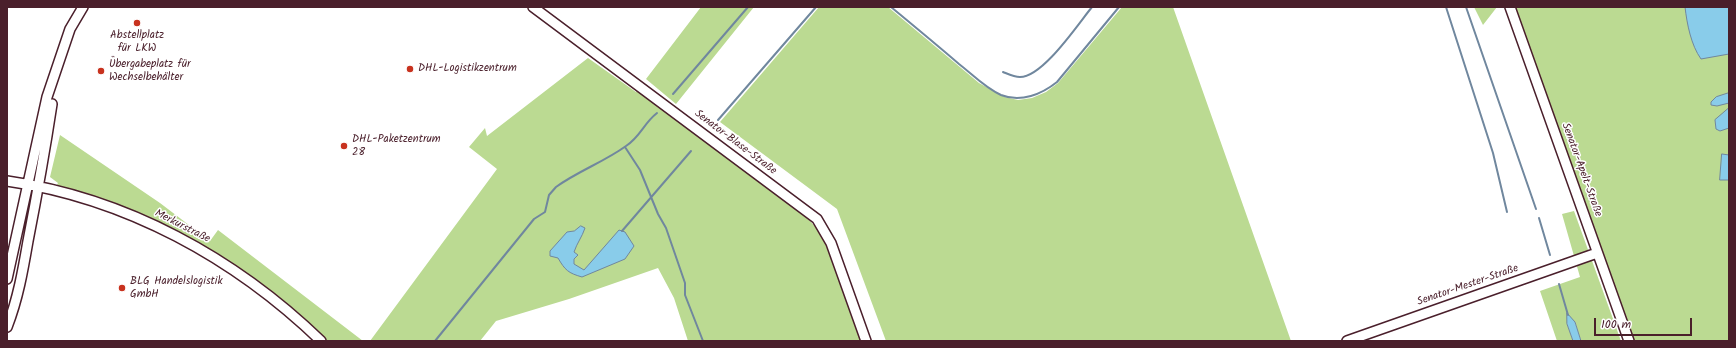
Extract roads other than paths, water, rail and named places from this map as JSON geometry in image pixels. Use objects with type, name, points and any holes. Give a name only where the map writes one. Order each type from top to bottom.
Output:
[{"type":"street","points":[[7,327],[17,297],[39,187],[64,32],[83,7]]},
{"type":"street","name":"Senator-Blase-Straße","points":[[533,7],[817,219],[832,243],[866,341]]},
{"type":"street","name":"Senator-Apelt-Straße","points":[[1510,7],[1629,341]]},
{"type":"street","points":[[7,278],[48,97],[59,57]]},
{"type":"street","name":"Merkurstraße","points":[[7,181],[28,184],[82,198],[120,211],[182,239],[258,286],[321,341]]},
{"type":"street","name":"Senator-Mester-Straße","points":[[1347,341],[1597,253]]},
{"type":"water","points":[[1685,7],[1729,7],[1729,54],[1701,59],[1692,41]]},
{"type":"water","points":[[1729,93],[1729,103],[1717,106],[1711,105],[1711,102],[1716,97]]},
{"type":"water","points":[[1729,108],[1729,128],[1720,131],[1716,129],[1715,120]]},
{"type":"water","points":[[1722,154],[1729,155],[1729,180],[1720,180]]},
{"type":"water","points":[[581,226],[585,228],[574,252],[578,255],[574,259],[574,264],[584,270],[619,230],[625,232],[634,246],[625,259],[582,277],[577,276],[567,270],[558,258],[550,256],[550,251],[567,232],[574,231]]},
{"type":"water","points":[[1567,313],[1575,322],[1581,341],[1573,341],[1567,324]]},
{"type":"waterway","points":[[673,94],[748,7]]},
{"type":"waterway","points":[[718,120],[816,7]]},
{"type":"waterway","points":[[891,7],[984,85],[1001,95],[1016,98],[1031,96],[1045,90],[1057,82],[1119,7]]},
{"type":"waterway","points":[[1003,72],[1020,77],[1029,75],[1039,68],[1069,37],[1092,7]]},
{"type":"waterway","points":[[1446,7],[1493,153],[1507,212]]},
{"type":"waterway","points":[[1466,7],[1536,209]]},
{"type":"waterway","points":[[435,341],[534,219],[545,212],[549,195],[556,187],[626,146],[657,113]]},
{"type":"waterway","points":[[625,147],[640,170],[658,214],[666,228],[685,283],[685,295],[703,341]]},
{"type":"waterway","points":[[622,231],[691,151]]},
{"type":"waterway","points":[[1539,218],[1550,255]]},
{"type":"waterway","points":[[1559,284],[1568,315]]},
{"type":"place","name":"Abstellplatz für LKW","points":[[137,23]]},
{"type":"place","name":"DHL-Logistikzentrum","points":[[410,69]]},
{"type":"place","name":"Übergabeplatz für Wechselbehälter","points":[[101,71]]},
{"type":"place","name":"DHL-Paketzentrum 28","points":[[344,146]]},
{"type":"place","name":"BLG Handelslogistik GmbH","points":[[122,288]]}]
